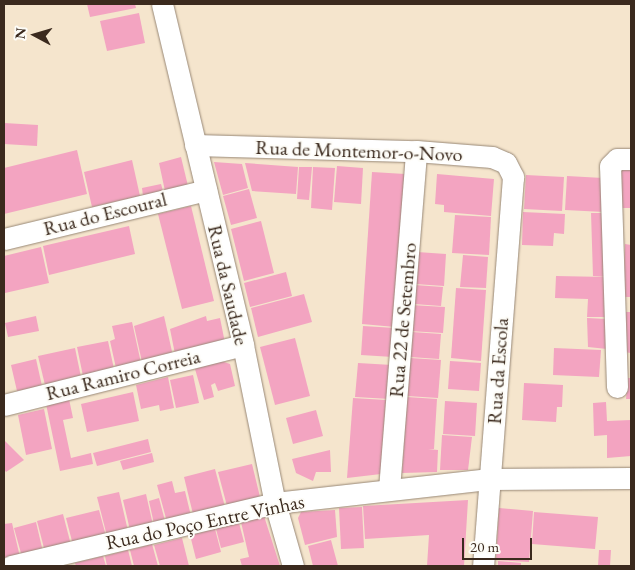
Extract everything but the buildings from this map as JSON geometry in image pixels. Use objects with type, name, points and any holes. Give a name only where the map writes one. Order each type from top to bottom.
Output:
[{"type":"street","name":"Rua da Saudade","points":[[162,4],[184,90],[195,145],[243,345],[275,503],[293,566]]},
{"type":"street","name":"Rua de Montemor-o-Novo","points":[[195,145],[416,151],[492,157],[506,163],[513,177]]},
{"type":"street","name":"Rua 22 de Setembro","points":[[389,489],[416,151]]},
{"type":"street","points":[[617,387],[610,166],[624,159]]},
{"type":"street","name":"Rua da Escola","points":[[483,566],[513,177]]},
{"type":"street","name":"Rua do Escoural","points":[[4,239],[206,190]]},
{"type":"street","name":"Rua Ramiro Correia","points":[[4,405],[243,345]]},
{"type":"street","name":"Rua do Poço Entre Vinhas","points":[[11,566],[275,503],[490,479],[631,478]]}]
